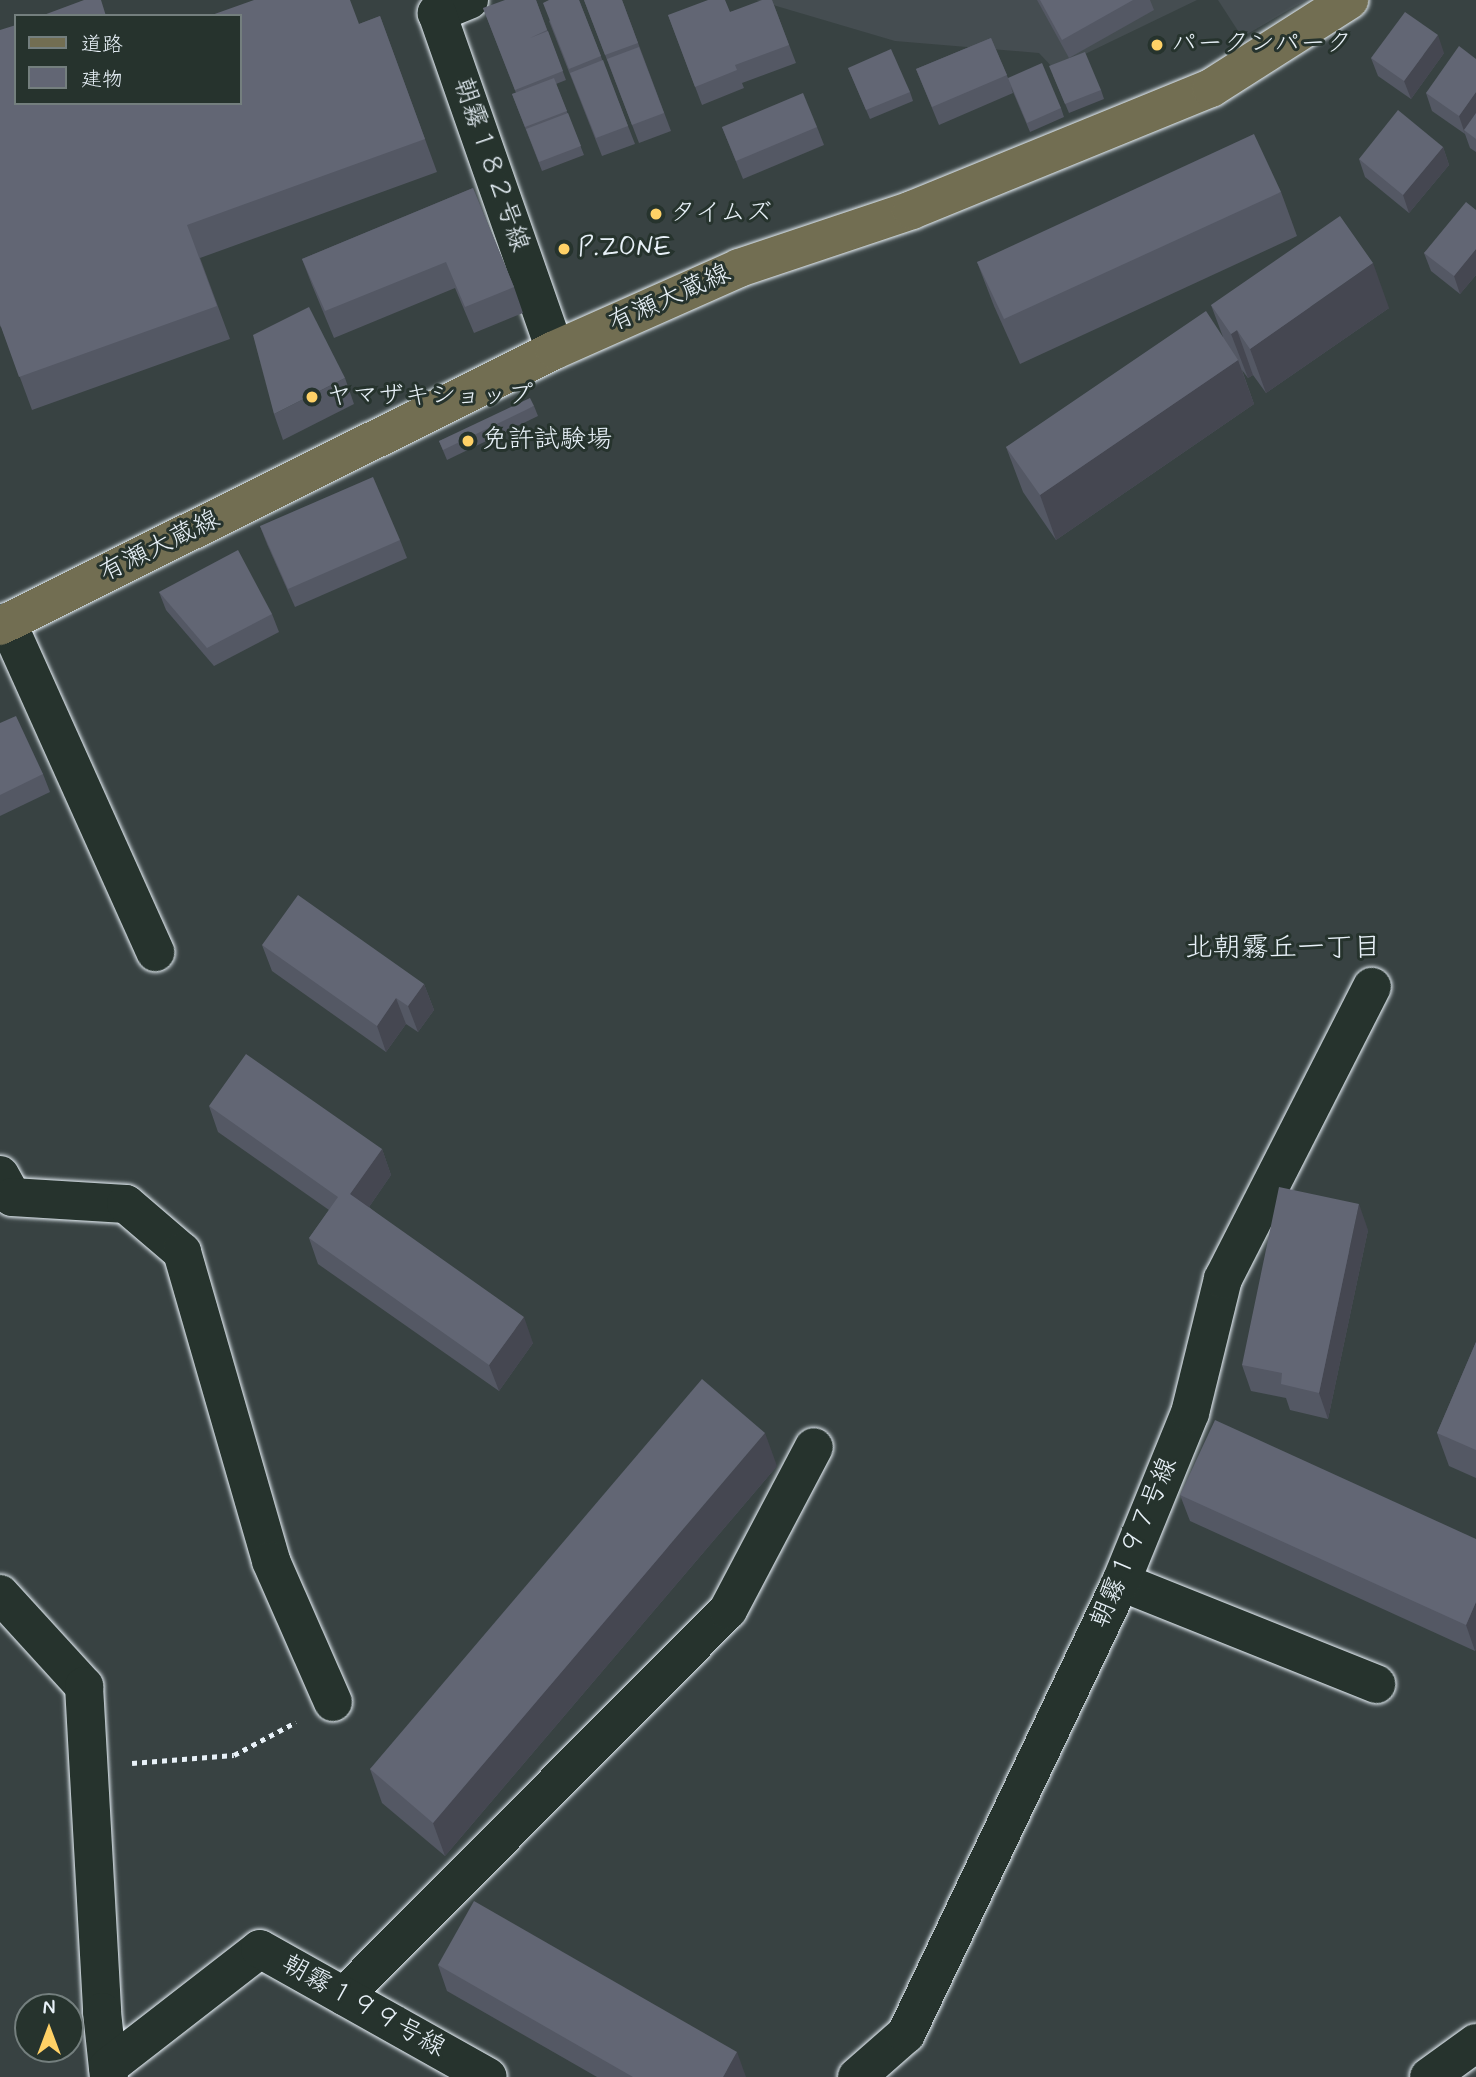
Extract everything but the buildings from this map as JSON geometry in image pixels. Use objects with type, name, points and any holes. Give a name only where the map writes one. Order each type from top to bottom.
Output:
[{"type":"main road","name":"有瀬大蔵線","points":[[4,624],[555,350],[738,268],[912,210],[1211,88],[1349,0]]},
{"type":"street","name":"朝霧１８２号線","points":[[469,0],[437,13],[555,350]]},
{"type":"street","points":[[4,624],[155,952]]},
{"type":"street","name":"朝霧１９７号線","points":[[857,2077],[906,2034],[1121,1581],[1190,1413],[1223,1279],[1372,987]]},
{"type":"street","points":[[0,1175],[12,1197],[126,1204],[182,1252],[271,1562],[333,1702]]},
{"type":"street","points":[[345,1996],[727,1610],[814,1447]]},
{"type":"street","points":[[1121,1581],[1376,1684]]},
{"type":"street","points":[[0,1594],[85,1686],[102,2012],[108,2072]]},
{"type":"street","name":"朝霧１９９号線","points":[[108,2072],[260,1949],[477,2075]]},
{"type":"street","points":[[1429,2077],[1476,2043]]},
{"type":"path","points":[[89,1766],[234,1755],[333,1702]]},
{"type":"shaded area","points":[[756,0],[1197,0],[1054,69],[1039,53],[895,41]]},
{"type":"shaded area","points":[[1218,0],[1306,0],[1242,37]]},
{"type":"place","name":"パークンパーク","points":[[1157,45]]},
{"type":"place","name":"タイムズ","points":[[656,214]]},
{"type":"place","name":"P.ZONE","points":[[564,249]]},
{"type":"place","name":"ヤマザキショップ","points":[[312,397]]},
{"type":"place","name":"免許試験場","points":[[468,441]]},
{"type":"district","name":"北朝霧丘一丁目","points":[[1283,949]]}]
